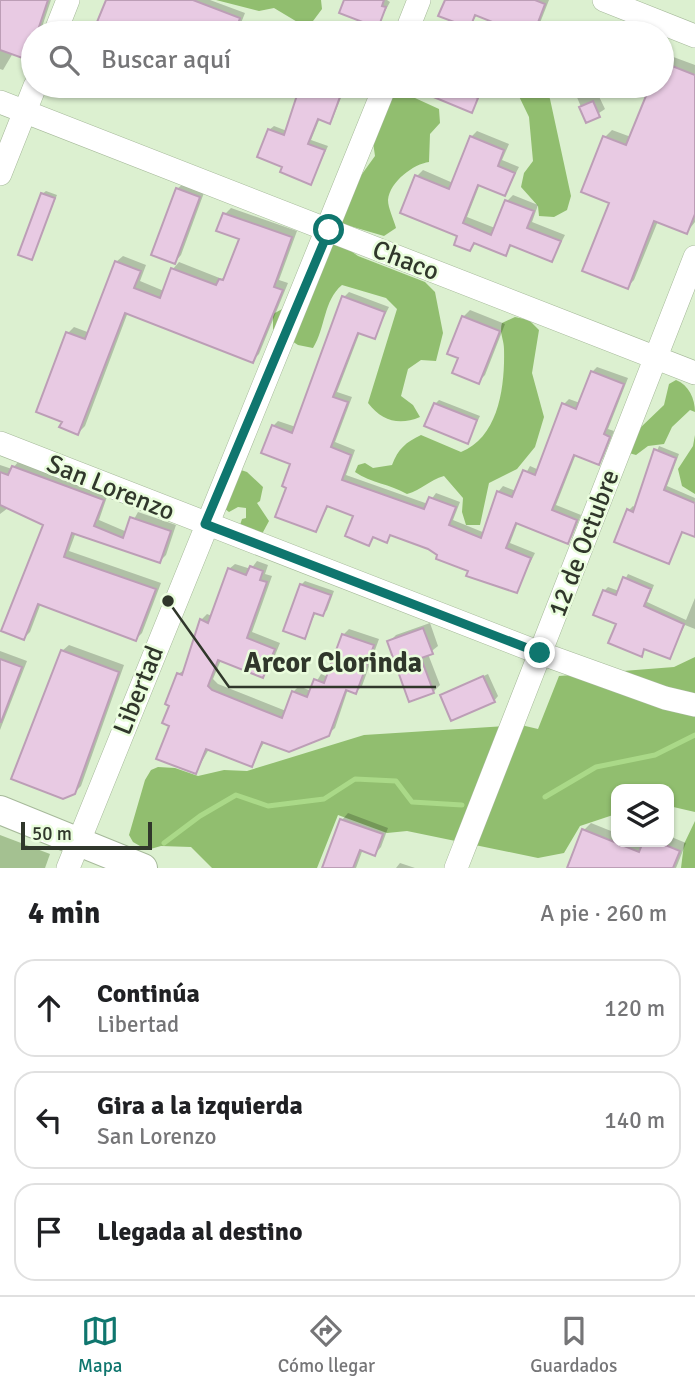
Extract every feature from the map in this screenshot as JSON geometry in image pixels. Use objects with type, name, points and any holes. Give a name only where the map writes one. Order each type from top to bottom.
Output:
[{"type":"main road","points":[[0,810],[72,855],[143,868]]},
{"type":"street","points":[[60,21],[68,0]]},
{"type":"street","points":[[411,21],[419,0]]},
{"type":"street","points":[[604,0],[657,21]]},
{"type":"street","points":[[674,28],[695,36]]},
{"type":"street","points":[[0,174],[29,98]]},
{"type":"street","name":"Libertad","points":[[72,855],[205,524],[329,230],[380,98]]},
{"type":"street","name":"Chaco","points":[[0,102],[695,373]]},
{"type":"street","name":"12 de Octubre","points":[[456,868],[695,257]]},
{"type":"street","name":"San Lorenzo","points":[[0,443],[540,653],[665,698],[695,705]]},
{"type":"green space","points":[[216,0],[321,0],[322,9],[313,21],[296,21],[274,8],[259,11]]},
{"type":"green space","points":[[387,98],[415,98],[439,109],[440,123],[430,134],[429,162],[417,166],[393,186],[388,203],[396,228],[384,236],[343,224],[334,213],[375,156],[373,142]]},
{"type":"green space","points":[[520,98],[550,98],[571,196],[567,210],[554,217],[539,216],[538,206],[521,187],[524,173],[533,161],[529,117]]},
{"type":"green space","points":[[335,240],[358,256],[425,282],[435,292],[443,333],[436,361],[421,360],[408,369],[401,396],[413,405],[420,417],[405,421],[391,420],[379,414],[368,403],[397,309],[386,298],[342,285],[331,299],[313,348],[298,345],[273,329],[273,314],[286,307]]},
{"type":"green space","points":[[515,317],[529,320],[539,330],[532,373],[544,417],[535,447],[517,469],[489,483],[480,525],[466,525],[462,512],[463,498],[444,476],[407,494],[355,472],[358,465],[365,463],[373,468],[392,465],[403,447],[421,435],[461,452],[474,445],[492,423],[497,409],[504,363],[501,327],[502,323]]},
{"type":"green space","points":[[676,380],[690,393],[695,412],[690,410],[672,427],[664,444],[648,446],[636,455],[629,453],[640,428],[664,405],[669,384]]},
{"type":"green space","points":[[695,435],[695,494],[682,486],[678,469],[693,446]]},
{"type":"green space","points":[[241,470],[263,487],[260,501],[257,503],[269,521],[262,534],[240,525],[242,519],[246,518],[246,508],[238,507],[229,512],[225,509]]},
{"type":"green space","points":[[695,657],[695,812],[674,807],[674,784],[611,784],[611,816],[580,826],[564,853],[538,858],[407,831],[387,833],[338,815],[317,868],[212,868],[191,847],[161,846],[147,850],[133,842],[129,835],[145,780],[151,770],[158,767],[175,768],[198,776],[224,770],[247,771],[364,735],[521,725],[538,729],[559,676],[674,667]]},
{"type":"green space","points":[[695,821],[695,868],[681,868],[684,844]]},
{"type":"green space","points":[[0,835],[50,854],[45,868],[0,868]]},
{"type":"building","points":[[0,0],[48,0],[41,21],[21,21],[21,58],[0,50]]},
{"type":"building","points":[[106,0],[193,0],[240,18],[239,21],[97,21]]},
{"type":"building","points":[[344,0],[384,0],[382,6],[386,7],[381,21],[360,21],[339,13]]},
{"type":"building","points":[[445,0],[535,0],[545,4],[539,21],[490,21],[475,15],[473,21],[451,21],[438,16]]},
{"type":"building","points":[[674,67],[695,75],[695,214],[687,234],[654,221],[628,289],[582,271],[609,203],[581,192],[603,136],[626,145],[645,98],[674,98]]},
{"type":"building","points":[[296,98],[340,98],[330,124],[318,119],[308,144],[325,150],[311,185],[280,172],[282,167],[257,157],[268,129],[284,135]]},
{"type":"building","points":[[436,98],[478,98],[472,113]]},
{"type":"building","points":[[593,101],[600,117],[586,123],[579,107]]},
{"type":"building","points":[[470,136],[504,150],[498,166],[515,173],[505,196],[478,185],[463,223],[491,235],[505,200],[534,211],[527,228],[561,241],[552,262],[510,245],[506,256],[474,243],[470,251],[454,245],[457,236],[400,213],[415,175],[449,189]]},
{"type":"building","points":[[176,188],[200,197],[175,264],[151,255]]},
{"type":"building","points":[[41,193],[55,198],[32,260],[18,255]]},
{"type":"building","points":[[223,213],[292,237],[274,287],[283,290],[253,363],[125,313],[78,435],[59,427],[62,422],[36,412],[66,332],[85,339],[115,261],[141,271],[134,288],[160,298],[171,268],[216,285],[219,279],[223,280],[239,239],[216,231]]},
{"type":"building","points":[[342,296],[385,312],[375,339],[358,333],[333,397],[348,402],[331,447],[351,455],[342,480],[424,509],[429,497],[456,507],[449,525],[481,538],[497,491],[512,497],[523,470],[535,475],[562,403],[576,409],[591,371],[624,384],[604,434],[610,437],[599,465],[574,455],[552,510],[577,520],[568,544],[516,523],[506,548],[531,558],[517,593],[466,576],[468,571],[436,559],[437,555],[428,549],[390,535],[387,543],[373,537],[369,546],[345,536],[353,516],[327,506],[316,532],[275,517],[286,488],[282,486],[290,464],[261,453],[272,425],[292,433]]},
{"type":"building","points":[[462,316],[500,331],[479,384],[452,373],[458,358],[447,354]]},
{"type":"building","points":[[434,403],[477,420],[468,444],[424,426]]},
{"type":"building","points":[[654,449],[676,458],[664,490],[695,503],[695,537],[682,532],[669,564],[614,542],[627,509],[633,512]]},
{"type":"building","points":[[12,466],[104,500],[94,526],[123,538],[130,517],[171,531],[160,563],[72,533],[64,557],[156,589],[136,641],[38,604],[24,640],[1,631],[43,525],[0,505],[0,472],[8,475]]},
{"type":"building","points":[[250,566],[263,571],[260,580],[267,582],[247,638],[275,649],[263,678],[218,660],[208,686],[212,690],[282,718],[292,691],[307,697],[314,679],[324,683],[342,634],[374,645],[356,694],[346,690],[329,736],[289,752],[262,742],[252,767],[206,749],[196,774],[156,759],[169,726],[162,723],[169,706],[165,704],[177,673],[182,675],[200,619],[208,623],[228,568],[246,575]]},
{"type":"building","points":[[623,577],[651,589],[644,606],[684,624],[670,659],[644,649],[642,657],[608,643],[616,624],[593,615],[603,590],[616,595]]},
{"type":"building","points":[[300,584],[331,595],[323,616],[314,613],[305,639],[283,631]]},
{"type":"building","points":[[423,628],[433,654],[421,658],[434,693],[409,702],[387,641]]},
{"type":"building","points":[[61,650],[119,672],[75,794],[63,799],[11,779]]},
{"type":"building","points":[[0,659],[22,667],[1,722],[0,722]]},
{"type":"building","points":[[483,676],[495,702],[451,721],[440,695]]},
{"type":"building","points":[[340,819],[383,834],[375,856],[360,850],[353,868],[322,868]]},
{"type":"building","points":[[582,829],[611,841],[611,847],[627,847],[639,852],[641,847],[670,847],[680,851],[673,868],[567,868]]},
{"type":"waterway","points":[[545,797],[596,767],[655,755],[695,735]]},
{"type":"waterway","points":[[164,843],[200,816],[236,795],[268,806],[324,799],[355,779],[396,781],[412,802],[462,805]]},
{"type":"place","name":"Arcor Clorinda","points":[[168,601]]},
{"type":"route","points":[[329,230],[205,524],[540,653]]}]
